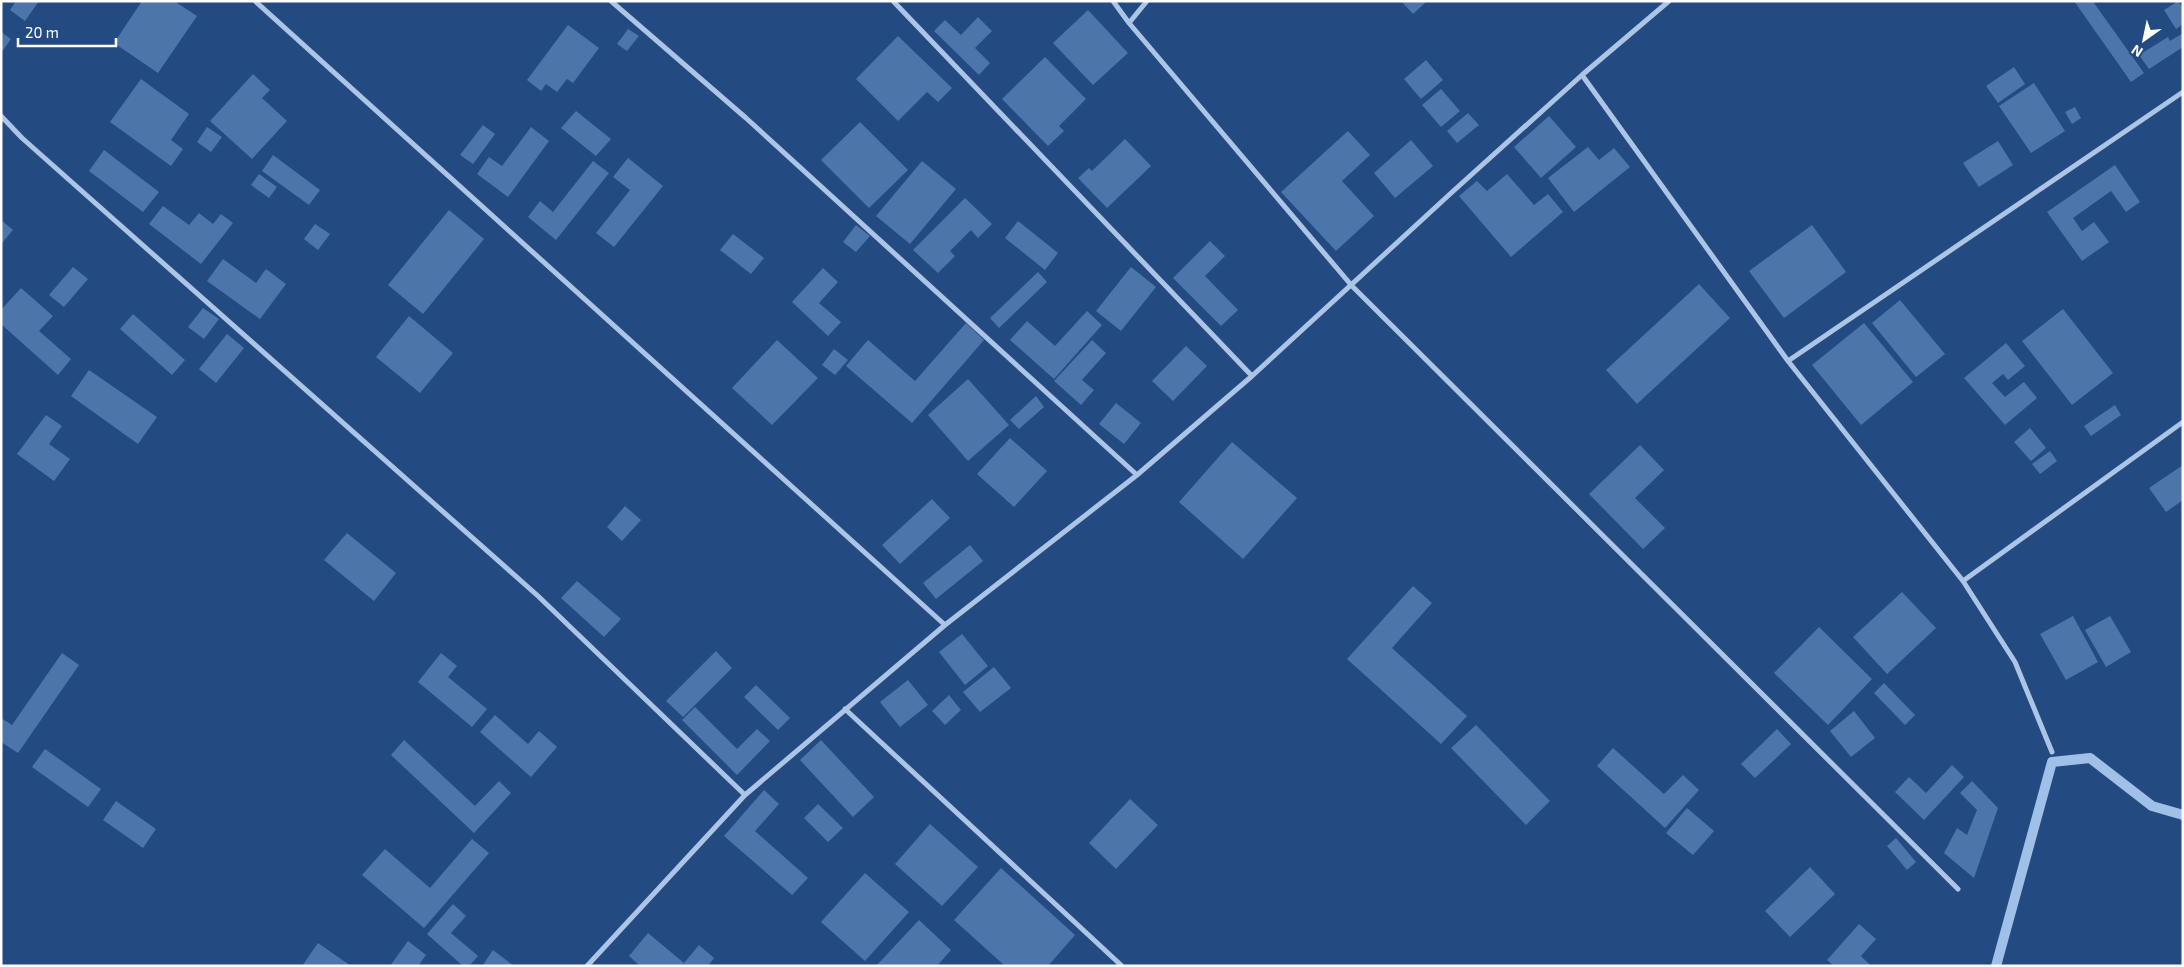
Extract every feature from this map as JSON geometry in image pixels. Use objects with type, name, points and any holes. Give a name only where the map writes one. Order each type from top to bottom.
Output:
[{"type":"street","points":[[255,1],[944,625]]},
{"type":"street","points":[[611,1],[746,118],[1137,475]]},
{"type":"street","points":[[1113,1],[1129,23],[1352,286],[1958,888]]},
{"type":"street","points":[[1129,23],[1147,1]]},
{"type":"street","points":[[587,966],[744,794],[944,625],[1137,475],[1252,376],[1582,75],[1668,1]]},
{"type":"street","points":[[894,2],[1252,376]]},
{"type":"street","points":[[1582,75],[1788,361],[1963,581],[2015,662],[2052,752]]},
{"type":"street","points":[[1788,361],[2183,92]]},
{"type":"street","points":[[1,116],[22,138],[538,596],[744,794]]},
{"type":"street","points":[[1963,581],[2183,422]]},
{"type":"street","points":[[845,709],[1122,966]]},
{"type":"building","points":[[16,1],[39,1],[25,21],[10,10]]},
{"type":"building","points":[[142,1],[174,1],[197,16],[158,73],[114,43]]},
{"type":"building","points":[[1401,1],[1425,1],[1426,2],[1413,14]]},
{"type":"building","points":[[2074,1],[2096,1],[2094,3],[2144,73],[2131,82]]},
{"type":"building","points":[[2178,1],[2183,7],[2183,24],[2176,29],[2164,10]]},
{"type":"building","points":[[1088,10],[1128,53],[1093,85],[1053,43]]},
{"type":"building","points":[[978,17],[992,31],[975,48],[990,63],[979,75],[934,31],[945,20],[961,35]]},
{"type":"building","points":[[568,25],[599,48],[573,83],[567,79],[557,92],[546,84],[541,91],[527,80]]},
{"type":"building","points":[[628,29],[639,36],[627,51],[617,44]]},
{"type":"building","points":[[1,32],[11,39],[1,53]]},
{"type":"building","points":[[2183,33],[2183,47],[2149,69],[2139,55],[2168,37],[2170,41]]},
{"type":"building","points":[[898,36],[952,88],[938,102],[927,92],[898,121],[856,79]]},
{"type":"building","points":[[1045,57],[1086,99],[1059,126],[1064,131],[1048,146],[1002,99]]},
{"type":"building","points":[[1426,60],[1443,80],[1421,99],[1404,79]]},
{"type":"building","points":[[2014,67],[2025,84],[1998,103],[1986,86]]},
{"type":"building","points":[[253,74],[270,90],[262,98],[287,121],[252,159],[210,121]]},
{"type":"building","points":[[141,79],[189,114],[171,140],[183,149],[171,166],[110,122]]},
{"type":"building","points":[[2034,83],[2065,131],[2031,153],[1999,106]]},
{"type":"building","points":[[1441,89],[1460,111],[1441,127],[1422,105]]},
{"type":"building","points":[[2075,107],[2081,118],[2072,124],[2065,112]]},
{"type":"building","points":[[576,111],[611,139],[596,156],[561,128]]},
{"type":"building","points":[[1468,113],[1479,125],[1457,143],[1447,131]]},
{"type":"building","points":[[1549,116],[1576,147],[1541,178],[1514,147]]},
{"type":"building","points":[[860,122],[908,170],[869,208],[821,160]]},
{"type":"building","points":[[483,125],[495,134],[473,164],[460,155]]},
{"type":"building","points":[[207,127],[222,137],[211,152],[197,142]]},
{"type":"building","points":[[531,127],[549,141],[508,197],[477,174],[489,157],[502,166]]},
{"type":"building","points":[[1348,131],[1370,155],[1342,181],[1374,216],[1336,251],[1281,192]]},
{"type":"building","points":[[1125,139],[1151,166],[1107,208],[1078,178],[1089,168],[1092,171]]},
{"type":"building","points":[[1411,140],[1433,166],[1395,198],[1374,173]]},
{"type":"building","points":[[1998,141],[2013,165],[1979,187],[1963,163]]},
{"type":"building","points":[[1588,147],[1599,160],[1614,148],[1630,167],[1574,212],[1548,178]]},
{"type":"building","points":[[104,150],[159,192],[143,212],[89,171]]},
{"type":"building","points":[[273,155],[320,190],[309,205],[262,171]]},
{"type":"building","points":[[628,158],[663,186],[614,247],[596,233],[630,190],[613,177]]},
{"type":"building","points":[[593,161],[609,173],[556,240],[528,217],[540,201],[553,212]]},
{"type":"building","points":[[922,161],[956,189],[910,244],[876,216]]},
{"type":"building","points":[[2115,165],[2140,202],[2126,212],[2111,191],[2073,218],[2082,231],[2094,222],[2109,242],[2082,261],[2047,212]]},
{"type":"building","points":[[259,174],[277,187],[269,198],[251,185]]},
{"type":"building","points":[[1507,174],[1534,205],[1548,194],[1563,212],[1511,257],[1459,196],[1477,181],[1487,191]]},
{"type":"building","points":[[965,198],[992,224],[978,238],[971,230],[950,251],[955,256],[938,273],[913,250]]},
{"type":"building","points":[[163,206],[189,225],[199,213],[213,224],[221,214],[233,223],[201,264],[149,224]]},
{"type":"building","points":[[449,210],[484,239],[423,314],[388,285]]},
{"type":"building","points":[[1,220],[13,230],[1,244]]},
{"type":"building","points":[[1018,221],[1058,253],[1045,270],[1005,238]]},
{"type":"building","points":[[315,224],[330,234],[318,250],[304,239]]},
{"type":"building","points":[[856,225],[870,236],[856,252],[843,242]]},
{"type":"building","points":[[1812,225],[1846,272],[1784,318],[1749,271]]},
{"type":"building","points":[[733,234],[764,258],[751,274],[720,250]]},
{"type":"building","points":[[1210,241],[1225,256],[1205,276],[1238,310],[1221,326],[1173,278]]},
{"type":"building","points":[[223,259],[256,283],[266,269],[286,284],[260,319],[207,281]]},
{"type":"building","points":[[73,267],[88,279],[64,307],[49,295]]},
{"type":"building","points":[[1131,267],[1156,287],[1121,331],[1096,311]]},
{"type":"building","points":[[823,268],[838,282],[819,303],[841,322],[828,336],[792,302]]},
{"type":"building","points":[[1038,272],[1047,282],[999,328],[990,318]]},
{"type":"building","points":[[1699,284],[1730,318],[1637,404],[1606,370]]},
{"type":"building","points":[[21,288],[53,316],[39,331],[71,359],[58,375],[1,324],[1,310]]},
{"type":"building","points":[[1900,300],[1945,354],[1916,377],[1872,323]]},
{"type":"building","points":[[203,308],[219,319],[204,339],[188,327]]},
{"type":"building","points":[[2063,309],[2113,373],[2072,405],[2022,341]]},
{"type":"building","points":[[1087,311],[1102,325],[1054,379],[1010,340],[1027,321],[1055,346]]},
{"type":"building","points":[[133,314],[185,360],[172,375],[120,329]]},
{"type":"building","points":[[409,316],[453,353],[420,393],[376,357]]},
{"type":"building","points":[[966,323],[984,340],[912,423],[846,366],[868,340],[915,381]]},
{"type":"building","points":[[1864,323],[1913,382],[1861,425],[1812,365]]},
{"type":"building","points":[[227,334],[244,348],[216,383],[199,369]]},
{"type":"building","points":[[777,340],[818,378],[772,425],[732,388]]},
{"type":"building","points":[[1092,340],[1106,353],[1082,380],[1094,390],[1081,405],[1054,381]]},
{"type":"building","points":[[2006,343],[2025,366],[2008,380],[2003,374],[1992,383],[2005,397],[2024,382],[2037,398],[2005,425],[1964,378]]},
{"type":"building","points":[[1186,346],[1207,366],[1173,401],[1152,381]]},
{"type":"building","points":[[834,349],[848,360],[835,375],[822,365]]},
{"type":"building","points":[[89,370],[157,417],[138,444],[71,396]]},
{"type":"building","points":[[968,379],[1009,425],[968,461],[928,415]]},
{"type":"building","points":[[1036,396],[1044,407],[1019,429],[1010,420]]},
{"type":"building","points":[[1116,403],[1141,423],[1124,444],[1099,424]]},
{"type":"building","points":[[2115,405],[2121,415],[2091,436],[2084,426]]},
{"type":"building","points":[[46,415],[62,426],[49,444],[70,459],[54,481],[17,454]]},
{"type":"building","points":[[2030,428],[2046,448],[2031,461],[2014,442]]},
{"type":"building","points":[[1010,438],[1047,471],[1014,507],[977,474]]},
{"type":"building","points":[[1232,442],[1297,498],[1243,559],[1179,502]]},
{"type":"building","points":[[1640,445],[1664,470],[1635,498],[1665,528],[1643,549],[1589,494]]},
{"type":"building","points":[[2050,451],[2057,461],[2040,474],[2032,464]]},
{"type":"building","points":[[2183,465],[2183,500],[2166,512],[2149,488]]},
{"type":"building","points":[[932,499],[950,518],[900,564],[882,545]]},
{"type":"building","points":[[625,506],[641,520],[622,541],[607,527]]},
{"type":"building","points":[[347,533],[396,573],[374,601],[324,560]]},
{"type":"building","points":[[970,545],[983,561],[936,599],[923,583]]},
{"type":"building","points":[[577,581],[621,619],[604,637],[561,598]]},
{"type":"building","points":[[1413,586],[1432,603],[1392,648],[1467,716],[1441,744],[1347,659]]},
{"type":"building","points":[[1902,592],[1936,628],[1887,674],[1853,637]]},
{"type":"building","points":[[2073,616],[2098,662],[2066,680],[2040,634]]},
{"type":"building","points":[[2110,616],[2131,652],[2106,667],[2085,630]]},
{"type":"building","points":[[1819,627],[1872,679],[1828,725],[1774,673]]},
{"type":"building","points":[[962,634],[988,666],[965,685],[939,652]]},
{"type":"building","points":[[716,651],[732,668],[683,717],[666,701]]},
{"type":"building","points":[[62,653],[79,665],[18,753],[1,742],[1,718],[12,725]]},
{"type":"building","points":[[441,653],[457,666],[448,677],[487,709],[472,727],[418,682]]},
{"type":"building","points":[[994,667],[1011,688],[980,712],[963,692]]},
{"type":"building","points":[[908,680],[928,705],[900,727],[880,702]]},
{"type":"building","points":[[1884,683],[1915,715],[1905,725],[1874,693]]},
{"type":"building","points":[[756,685],[790,718],[778,730],[744,697]]},
{"type":"building","points":[[949,695],[961,710],[945,725],[932,711]]},
{"type":"building","points":[[695,707],[737,749],[757,729],[770,741],[737,775],[682,720]]},
{"type":"building","points":[[1854,711],[1875,738],[1851,757],[1830,731]]},
{"type":"building","points":[[495,715],[528,744],[539,731],[557,747],[531,777],[480,732]]},
{"type":"building","points":[[1476,725],[1550,801],[1526,825],[1451,748]]},
{"type":"building","points":[[1777,729],[1791,744],[1755,778],[1741,764]]},
{"type":"building","points":[[404,740],[475,806],[499,781],[511,793],[474,833],[391,755]]},
{"type":"building","points":[[821,740],[874,797],[853,817],[800,760]]},
{"type":"building","points":[[1613,748],[1664,794],[1683,775],[1699,790],[1665,828],[1597,766]]},
{"type":"building","points":[[45,749],[101,789],[88,807],[32,767]]},
{"type":"building","points":[[1952,765],[1964,777],[1924,820],[1895,792],[1909,777],[1926,793]]},
{"type":"building","points":[[1972,781],[1998,808],[1974,878],[1944,853],[1957,828],[1967,835],[1977,810],[1960,793]]},
{"type":"building","points":[[764,790],[779,804],[755,831],[808,878],[792,895],[724,836]]},
{"type":"building","points":[[1130,799],[1158,825],[1116,869],[1089,843]]},
{"type":"building","points":[[116,801],[156,829],[143,848],[103,820]]},
{"type":"building","points":[[818,804],[843,828],[828,842],[804,818]]},
{"type":"building","points":[[1687,808],[1714,831],[1693,855],[1666,833]]},
{"type":"building","points":[[930,824],[978,867],[942,906],[895,864]]},
{"type":"building","points":[[1896,838],[1916,862],[1907,870],[1887,846]]},
{"type":"building","points":[[472,839],[489,853],[424,928],[362,875],[385,849],[430,888]]},
{"type":"building","points":[[1810,867],[1835,894],[1790,937],[1765,911]]},
{"type":"building","points":[[1001,868],[1075,935],[1048,966],[1005,966],[954,920]]},
{"type":"building","points":[[865,873],[909,912],[865,961],[821,922]]},
{"type":"building","points":[[453,904],[466,916],[451,933],[478,956],[469,966],[463,966],[427,934]]},
{"type":"building","points":[[919,920],[951,950],[937,966],[876,966]]},
{"type":"building","points":[[1859,924],[1876,939],[1861,956],[1871,966],[1834,966],[1827,960]]},
{"type":"building","points":[[648,933],[684,963],[699,945],[714,958],[708,966],[640,966],[629,956]]},
{"type":"building","points":[[408,941],[426,955],[418,966],[390,966]]},
{"type":"building","points":[[318,943],[351,966],[302,966]]},
{"type":"building","points":[[493,950],[514,966],[482,966]]},
{"type":"waterway","points":[[1996,966],[2052,762],[2090,758],[2152,806],[2183,815]]}]
